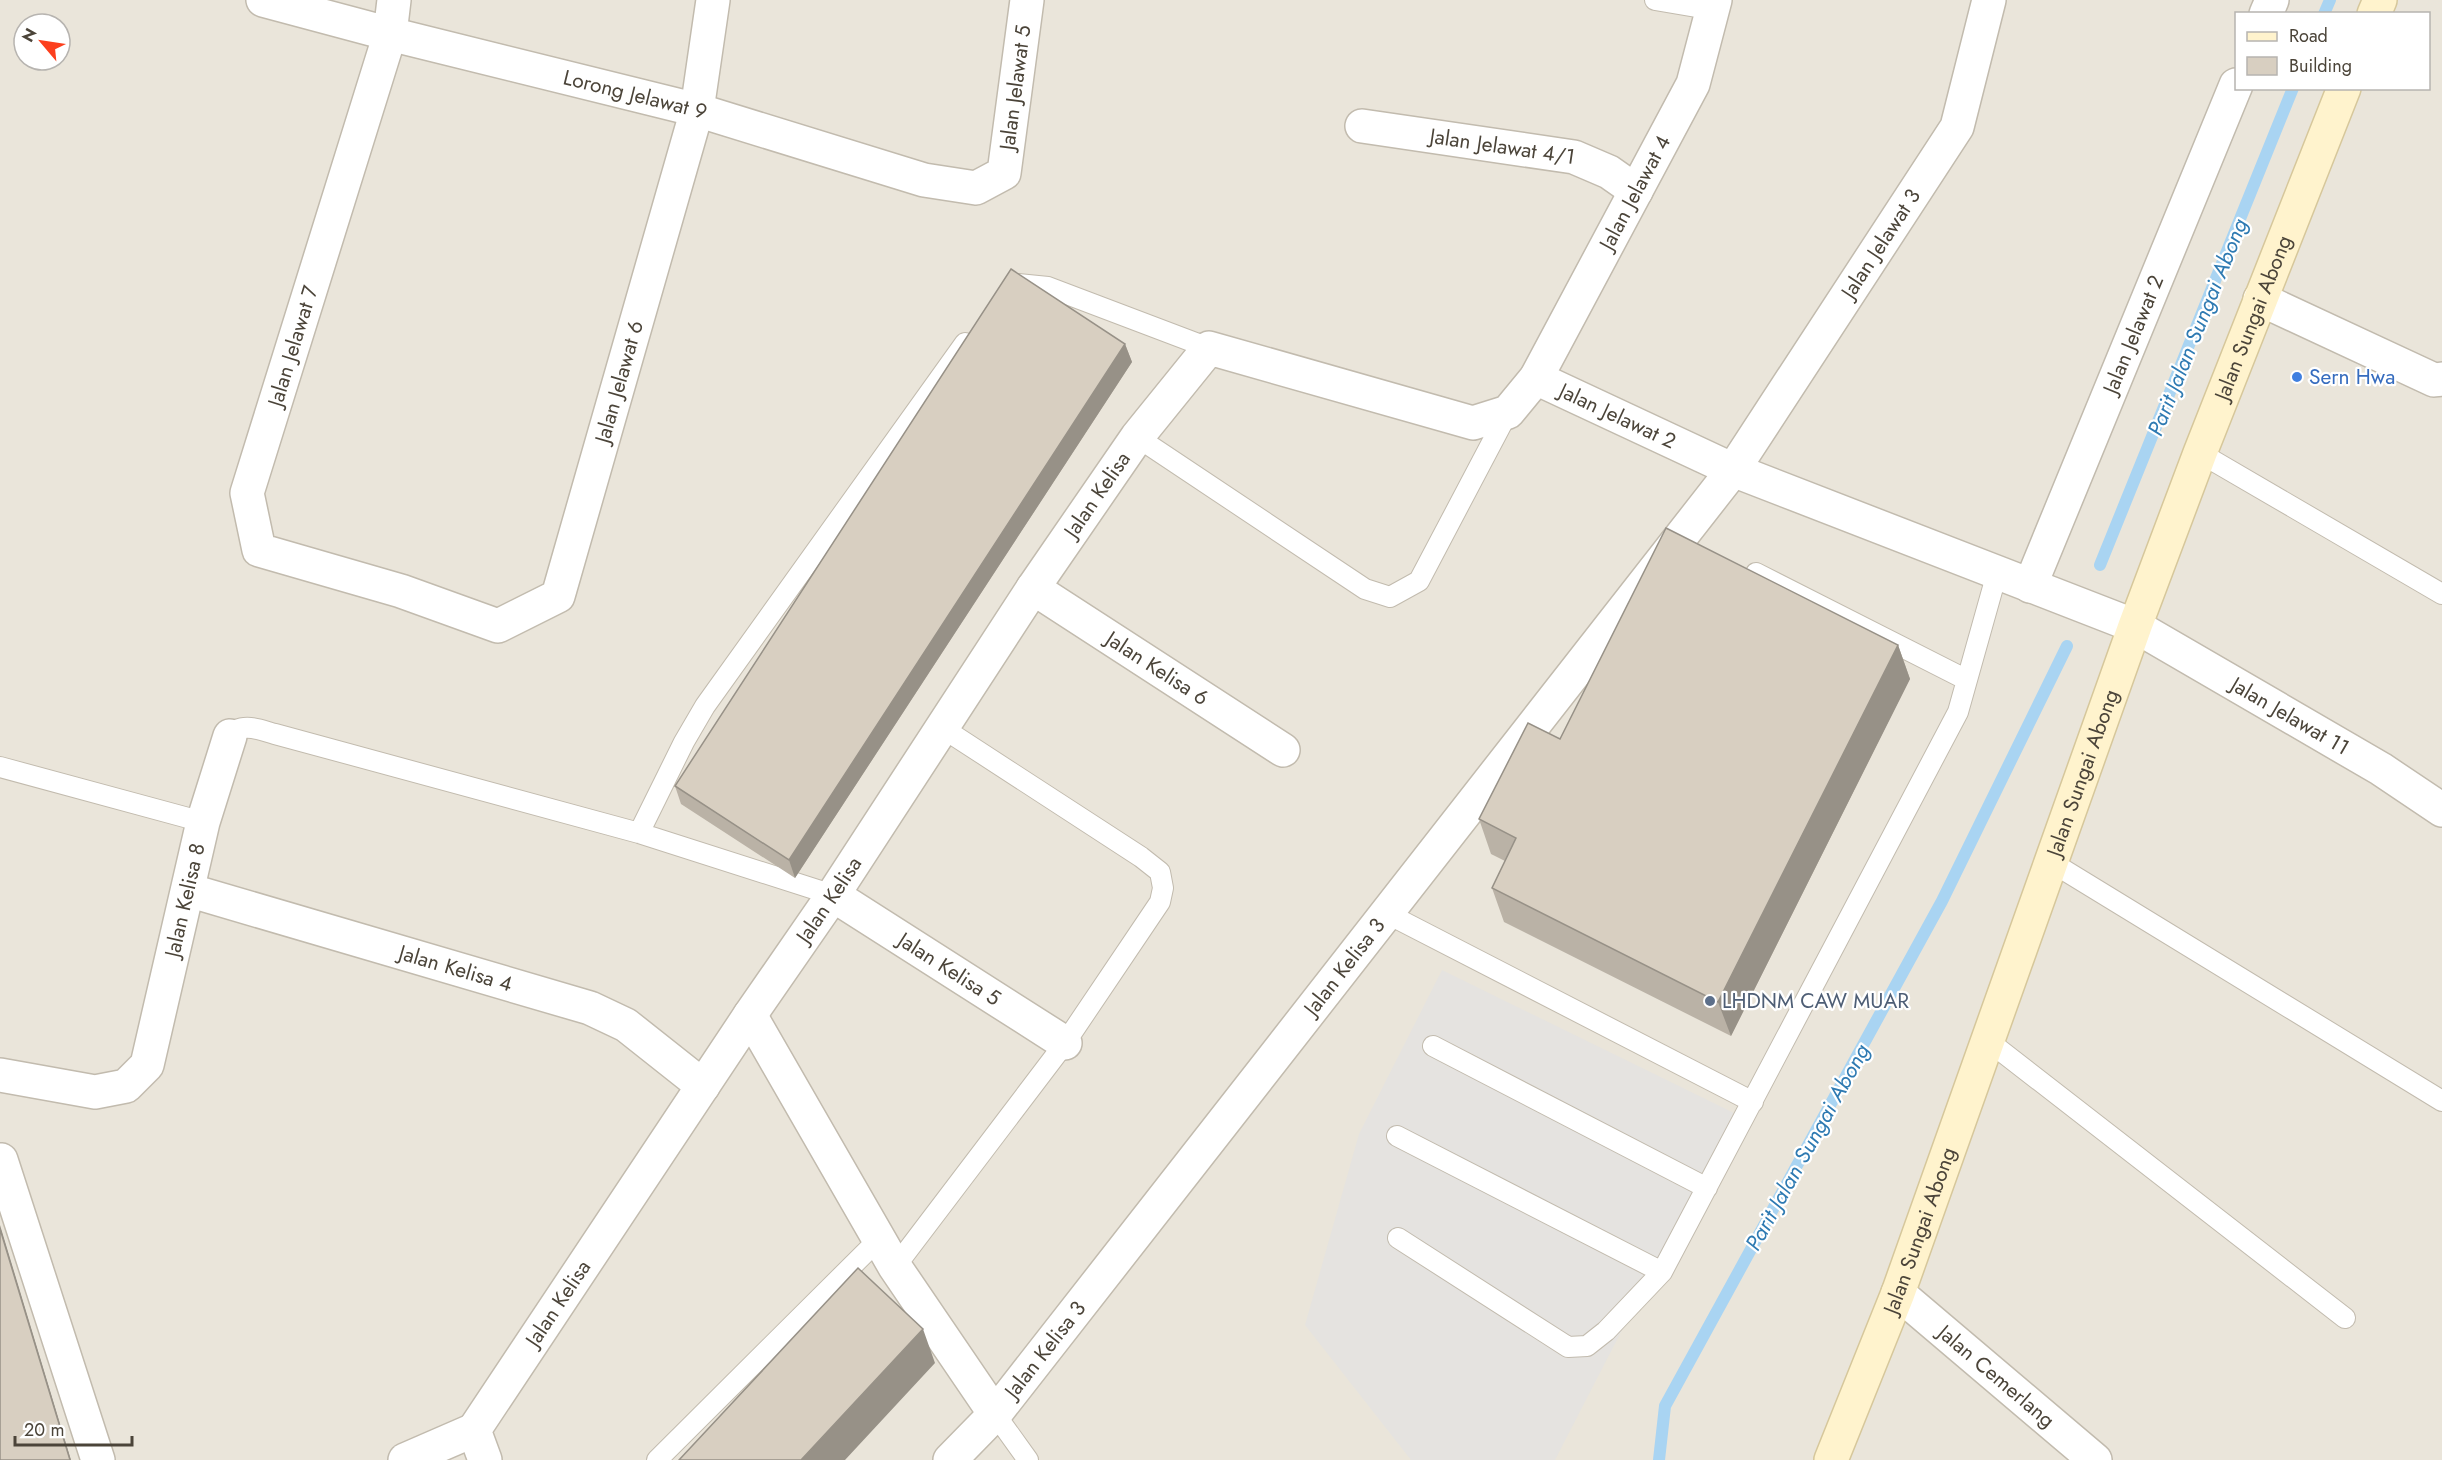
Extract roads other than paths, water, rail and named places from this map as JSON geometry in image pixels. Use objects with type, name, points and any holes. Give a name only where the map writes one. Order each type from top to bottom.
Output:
[{"type":"street","name":"Lorong Jelawat 9","points":[[262,0],[698,110],[924,180],[976,188],[1004,173]]},
{"type":"street","name":"Jalan Jelawat 7","points":[[394,0],[390,34],[247,493],[258,550],[401,591]]},
{"type":"street","name":"Jalan Jelawat 6","points":[[401,591],[498,626],[558,596],[698,110],[712,0]]},
{"type":"street","name":"Jalan Jelawat 5","points":[[1004,173],[1027,0]]},
{"type":"street","name":"Jalan Jelawat 3","points":[[1733,470],[1958,127],[1989,0]]},
{"type":"street","name":"Jalan Jelawat 4","points":[[1536,378],[1693,84],[1714,5]]},
{"type":"street","name":"Jalan Jelawat 2","points":[[1508,412],[1536,378],[1733,470],[2041,590],[2235,88]]},
{"type":"street","name":"Jalan Sungai Abong","points":[[1831,1460],[1898,1293],[2135,626],[2200,453],[2343,90]]},
{"type":"street","name":"Jalan Jelawat 4/1","points":[[1362,126],[1574,157],[1609,172],[1636,191]]},
{"type":"street","points":[[2260,299],[2434,380],[2442,379]]},
{"type":"street","points":[[1209,348],[1473,423],[1508,412]]},
{"type":"street","name":"Jalan Kelisa","points":[[479,1445],[704,1086],[1033,588],[1137,437],[1209,348]]},
{"type":"street","name":"Jalan Kelisa 3","points":[[950,1460],[995,1414],[1733,470]]},
{"type":"street","name":"Jalan Kelisa 6","points":[[1033,588],[1283,750]]},
{"type":"street","points":[[2041,590],[2135,626]]},
{"type":"street","name":"Jalan Jelawat 11","points":[[2135,626],[2380,769],[2442,810]]},
{"type":"street","name":"Jalan Kelisa 8","points":[[0,1075],[95,1092],[126,1086],[147,1065],[203,822],[230,736]]},
{"type":"street","name":"Jalan Kelisa 4","points":[[188,890],[590,1008],[626,1024],[704,1086]]},
{"type":"street","name":"Jalan Kelisa 5","points":[[832,895],[1065,1043]]},
{"type":"street","points":[[750,1015],[895,1267],[995,1414]]},
{"type":"street","points":[[1,1160],[98,1460]]},
{"type":"street","name":"Jalan Cemerlang","points":[[1898,1293],[2095,1460]]},
{"type":"street","points":[[405,1460],[479,1445]]},
{"type":"lane","points":[[1654,0],[1714,5]]},
{"type":"lane","points":[[997,300],[1005,291],[1018,285],[1048,287],[1209,348]]},
{"type":"lane","points":[[639,833],[684,742],[705,706],[975,328]]},
{"type":"lane","points":[[1137,437],[1365,589],[1390,597],[1419,581],[1508,412]]},
{"type":"lane","points":[[2200,453],[2442,594]]},
{"type":"lane","points":[[1755,573],[1967,680]]},
{"type":"lane","points":[[1398,1238],[1568,1347],[1587,1346],[1596,1339],[1662,1272],[1958,712],[1996,573]]},
{"type":"lane","points":[[230,736],[233,731],[246,727],[639,833],[832,895]]},
{"type":"lane","points":[[895,1267],[1065,1043],[1160,902],[1162,888],[1160,872],[1141,857],[942,727]]},
{"type":"lane","points":[[0,767],[203,822]]},
{"type":"lane","points":[[2051,862],[2442,1101]]},
{"type":"lane","points":[[1388,914],[1753,1102]]},
{"type":"lane","points":[[1988,1040],[2345,1318]]},
{"type":"lane","points":[[1433,1046],[1707,1188]]},
{"type":"lane","points":[[1397,1136],[1662,1272]]},
{"type":"lane","points":[[657,1460],[879,1239]]},
{"type":"lane","points":[[995,1414],[1028,1460]]},
{"type":"waterway","name":"Parit Jalan Sungai Abong","points":[[2325,12],[2330,0]]},
{"type":"waterway","name":"Parit Jalan Sungai Abong","points":[[2100,565],[2292,90]]},
{"type":"waterway","name":"Parit Jalan Sungai Abong","points":[[1659,1460],[1665,1406],[1942,901],[2067,646]]},
{"type":"place","name":"Sern Hwa","points":[[2297,377]]},
{"type":"place","name":"LHDNM CAW MUAR","points":[[1710,1001]]}]
